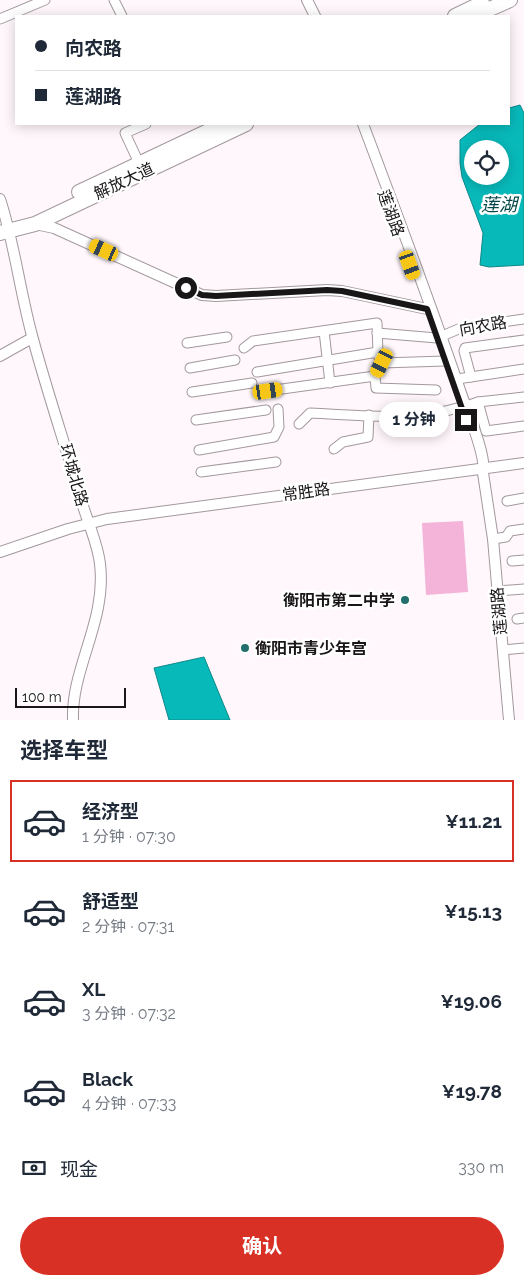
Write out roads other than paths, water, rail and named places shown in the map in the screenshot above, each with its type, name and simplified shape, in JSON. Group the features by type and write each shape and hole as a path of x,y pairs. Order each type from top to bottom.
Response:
{"highway":[{"path":"457,15 490,0"},
{"path":"476,15 510,0"},
{"name":"解放大道","path":"4,228 221,125"},
{"name":"解放大道","path":"4,228 35,224 244,125"}],"street":[{"path":"0,19 45,0"},
{"path":"114,0 122,15"},
{"path":"307,0 314,15"},
{"path":"139,163 125,133 144,125"},
{"name":"莲湖路","path":"357,125 427,309 457,379 464,407"},
{"name":"莲湖路","path":"363,125 439,337 445,362 479,445 493,539 509,720"},
{"name":"环城北路","path":"0,199 4,228 32,338 100,564 101,586 95,626 80,672 72,706 73,720"},
{"path":"35,224 54,228 202,295 216,296 327,290 342,291 427,309"},
{"name":"向农路","path":"439,337 461,328 524,320"},
{"path":"244,348 253,341 377,323 378,352 382,363 375,376 376,388 436,390"},
{"path":"324,331 330,383"},
{"path":"377,333 439,337"},
{"path":"187,343 227,337"},
{"path":"0,356 32,338"},
{"path":"472,377 464,351 465,348 524,340"},
{"path":"257,372 378,352"},
{"path":"190,368 236,360"},
{"path":"382,363 445,362"},
{"path":"457,379 524,369"},
{"path":"268,391 375,376"},
{"path":"192,392 252,383"},
{"path":"299,424 310,413 411,416 445,412 478,402 524,397"},
{"path":"478,402 486,431 524,426"},
{"path":"199,450 274,437 279,427 278,409"},
{"path":"196,420 266,410"},
{"path":"334,449 343,442 368,437 369,415"},
{"path":"201,472 276,462"},
{"name":"常胜路","path":"0,552 68,529 89,524 524,464"},
{"name":"常胜路","path":"482,470 524,468"},
{"path":"507,501 524,498"},
{"path":"493,539 506,536 510,531 524,529"},
{"path":"512,561 524,560"},
{"path":"498,591 524,589"},
{"path":"503,650 524,648"}],"water":[{"name":"莲湖","path":"520,105 524,113 524,265 489,267 480,265 483,233 465,185 509,185 509,140 464,140 464,182 460,163 460,140 479,125 510,125 510,108"},
{"path":"204,657 230,720 169,720 154,668"}],"place":[{"name":"衡阳市第二中学","path":"405,600"},
{"name":"衡阳市青少年宫","path":"245,648"}]}
